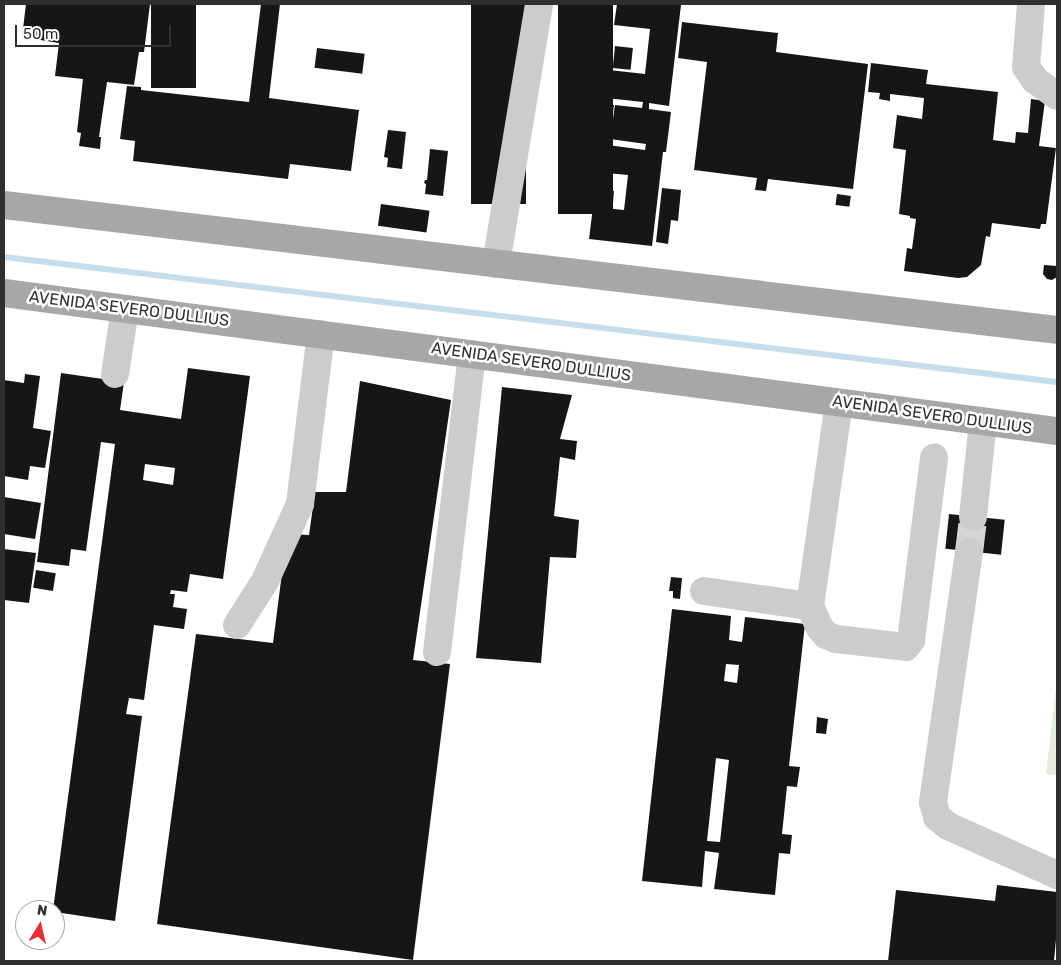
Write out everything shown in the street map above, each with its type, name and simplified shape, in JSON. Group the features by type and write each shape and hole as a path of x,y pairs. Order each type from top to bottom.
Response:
{"main road":[{"path":"4,205 1057,330"},
{"name":"AVENIDA SEVERO DULLIUS","path":"4,293 1057,432"}],"lane":[{"path":"496,264 539,4"},
{"path":"1031,4 1026,67 1035,80 1057,96"},
{"path":"115,374 125,308"},
{"path":"237,625 265,581 300,504 321,334"},
{"path":"437,652 472,354"},
{"path":"840,403 810,606 820,628 826,635 836,639 906,647 911,640 934,457"},
{"path":"974,517 983,422"},
{"path":"969,552 933,802 935,810 938,817 948,826 1057,875"},
{"path":"704,591 810,606"}],"green space":[{"path":"1057,679 1057,775 1046,774"}],"building":[{"path":"26,4 150,4 144,52 139,52 134,85 107,82 99,137 101,137 100,149 79,146 81,133 77,132 83,79 55,76 59,43 22,37"},
{"path":"151,4 196,4 196,88 151,88"},
{"path":"261,4 280,4 269,98 359,110 351,171 290,164 288,179 133,161 135,141 120,139 127,86 141,87 141,90 249,102"},
{"path":"471,4 526,4 526,204 471,204"},
{"path":"558,4 613,4 613,214 558,214"},
{"path":"617,4 681,5 669,106 649,103 649,109 671,112 666,152 663,152 652,246 589,239 593,207 624,210 628,175 597,172 600,144 645,150 646,144 610,139 615,105 642,108 643,102 606,98 609,70 645,74 650,29 614,25"},
{"path":"682,22 778,33 776,52 868,64 853,189 768,179 766,191 755,190 757,178 694,170 707,62 678,58"},
{"path":"615,46 633,48 631,70 613,68"},
{"path":"317,48 365,54 362,74 315,68"},
{"path":"871,63 928,70 926,84 998,92 993,140 1015,143 1016,132 1028,133 1031,99 1045,101 1039,146 1056,148 1046,224 1041,224 1040,229 992,223 990,237 986,236 981,265 967,277 958,278 904,271 907,248 912,249 916,219 899,214 906,150 893,148 897,115 922,119 924,98 890,94 890,101 879,99 880,93 868,92"},
{"path":"605,104 614,105 613,117 604,116"},
{"path":"388,130 406,132 402,169 387,167 388,158 384,157"},
{"path":"430,149 448,151 443,196 425,194 426,184 424,183 427,180"},
{"path":"662,188 681,190 678,221 671,220 668,244 656,242"},
{"path":"601,190 614,191 613,203 608,206 603,205 600,201"},
{"path":"837,194 851,196 849,207 835,205"},
{"path":"381,204 430,211 426,233 378,226"},
{"path":"1044,265 1057,266 1057,277 1052,280 1047,279 1043,274"},
{"path":"188,368 250,376 223,579 190,574 187,592 171,590 170,594 175,594 173,607 187,609 184,629 154,625 144,700 129,698 126,714 142,716 115,921 65,914 65,900 54,900 115,444 101,442 86,551 71,549 69,566 37,562 61,373 124,382 120,410 181,419","holes":["145,464 175,468 173,485 143,480"]},
{"path":"25,374 40,376 33,428 51,431 45,468 30,466 28,480 4,476 4,380 24,383"},
{"path":"360,381 451,400 413,660 450,664 413,960 157,924 196,634 273,643 287,534 309,535 315,492 346,492"},
{"path":"502,387 572,395 560,439 577,441 575,460 560,457 554,516 579,520 576,558 550,557 541,663 476,658"},
{"path":"4,497 41,503 35,539 4,534"},
{"path":"949,514 1005,520 1001,555 945,549"},
{"path":"4,549 36,553 29,603 4,600"},
{"path":"36,570 56,573 53,591 33,588"},
{"path":"671,577 682,578 680,599 673,598 673,591 669,591"},
{"path":"672,609 731,616 729,640 742,642 745,617 805,624 789,766 800,767 797,787 787,786 782,834 792,835 790,854 779,853 775,895 714,889 719,853 705,851 702,887 642,881","holes":["726,664 739,665 737,683 724,681","716,758 729,760 720,842 707,841"]},
{"path":"817,717 828,719 826,734 816,733"},
{"path":"997,885 1057,892 1057,929 1054,961 888,961 896,890 995,901"}],"waterway":[{"path":"4,257 1057,382"}],"tunnel":[{"path":"969,552 973,517"}]}
